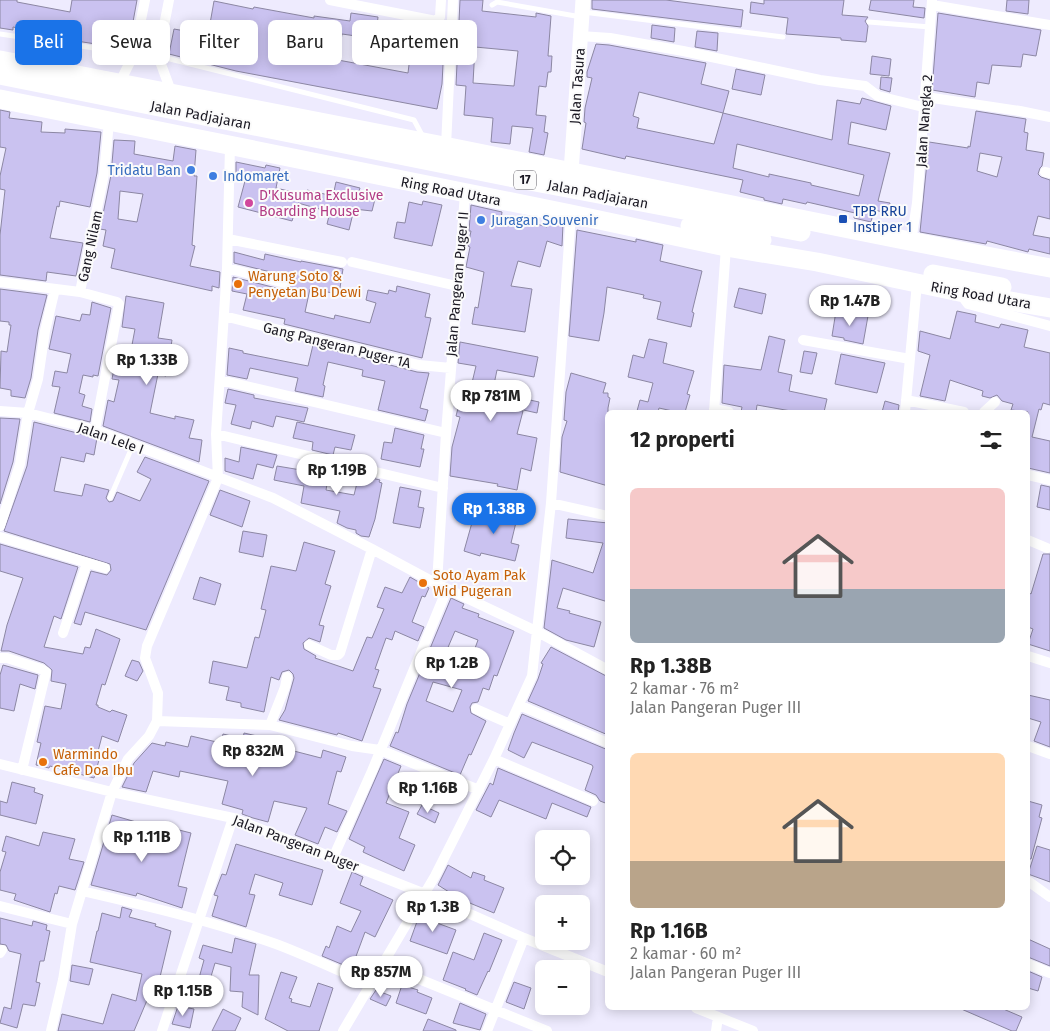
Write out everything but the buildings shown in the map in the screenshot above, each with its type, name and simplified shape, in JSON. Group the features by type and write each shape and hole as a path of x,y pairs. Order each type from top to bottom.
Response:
{"highway":[{"path":"0,60 62,80 119,84 425,142 446,146 510,168 571,172 911,242 1050,268"},
{"name":"Jalan Padjajaran","path":"0,75 62,80 510,168 1050,280"},
{"name":"Jalan Padjajaran","path":"0,92 22,100 818,257 1050,296"},
{"name":"Ring Road Utara","path":"0,99 22,100 109,122 571,214 726,247 818,257 917,283 1050,308"}],"street":[{"path":"141,20 145,0"},
{"path":"165,20 169,0"},
{"path":"330,0 436,21 440,17 442,0"},
{"path":"446,146 453,0"},
{"path":"932,2 1050,25"},
{"name":"Jalan Nangka 2","path":"911,242 917,203 932,2"},
{"name":"Jalan Tasura","path":"571,172 582,9"},
{"path":"580,36 610,38 674,49 820,80 865,86 878,96 1020,111 1050,117"},
{"path":"119,84 128,65"},
{"path":"161,65 172,94"},
{"name":"Gang Nilam","path":"95,430 120,304 80,292 104,174 109,122"},
{"path":"51,1031 63,980 72,924 112,792 128,759 148,736 158,720 158,693 145,658 147,646 218,478 216,434 227,268 230,146"},
{"name":"Jalan Pangeran Puger II","path":"437,584 446,433 465,194"},
{"path":"343,1031 425,894 479,790 532,676 551,503 571,214"},
{"path":"228,239 457,286"},
{"path":"714,410 726,247"},
{"path":"227,268 285,283"},
{"path":"0,282 80,292"},
{"path":"904,410 917,283"},
{"path":"0,526 20,464 28,413 38,379 45,331 55,289"},
{"path":"964,293 968,304 1050,326"},
{"name":"Gang Pangeran Puger 1A","path":"224,316 419,365 451,368"},
{"path":"803,340 910,359"},
{"path":"220,380 446,433"},
{"path":"906,400 954,410"},
{"path":"986,410 995,402"},
{"name":"Jalan Lele I","path":"0,411 28,413 95,430 273,498 437,584 536,631 605,668"},
{"path":"216,434 443,488"},
{"path":"1030,475 1050,480"},
{"path":"551,503 605,515"},
{"path":"0,537 106,568"},
{"path":"1030,541 1047,548"},
{"path":"309,645 331,655 338,655 340,652 372,549"},
{"path":"63,633 87,563"},
{"path":"333,858 448,589"},
{"path":"1030,657 1050,663"},
{"path":"0,658 8,658 46,672 22,770"},
{"path":"270,725 287,677"},
{"path":"519,705 605,742"},
{"path":"476,709 510,724"},
{"path":"158,720 270,725 352,746 380,750 479,790"},
{"path":"1030,747 1050,754"},
{"path":"494,759 593,801"},
{"name":"Jalan Pangeran Puger","path":"1,767 22,770 232,818 425,894 524,938 605,971"},
{"path":"162,1031 232,818"},
{"path":"1030,882 1050,897"},
{"path":"82,891 199,920 276,944 370,984"},
{"path":"0,906 72,924"},
{"path":"487,1031 524,938"},
{"path":"382,964 547,1031"},
{"path":"1030,965 1050,973"},
{"path":"701,1010 753,1031"},
{"path":"716,1031 718,1017"}],"lane":[{"path":"492,5 497,2 582,9 783,37"},
{"path":"870,22 930,27"},
{"path":"0,34 92,48"},
{"path":"170,59 414,120 425,142"},
{"path":"110,498 133,446"}],"place":[{"name":"Tridatu Ban","path":"191,170"},
{"name":"Indomaret","path":"213,176"},
{"name":"D'Kusuma Exclusive Boarding House","path":"249,203"},
{"name":"TPB RRU Instiper 1","path":"843,219"},
{"name":"Juragan Souvenir","path":"481,220"},
{"name":"Warung Soto & Penyetan Bu Dewi","path":"238,284"},
{"name":"Soto Ayam Pak Wid Pugeran","path":"423,583"},
{"name":"Warmindo Cafe Doa Ibu","path":"43,762"}]}
